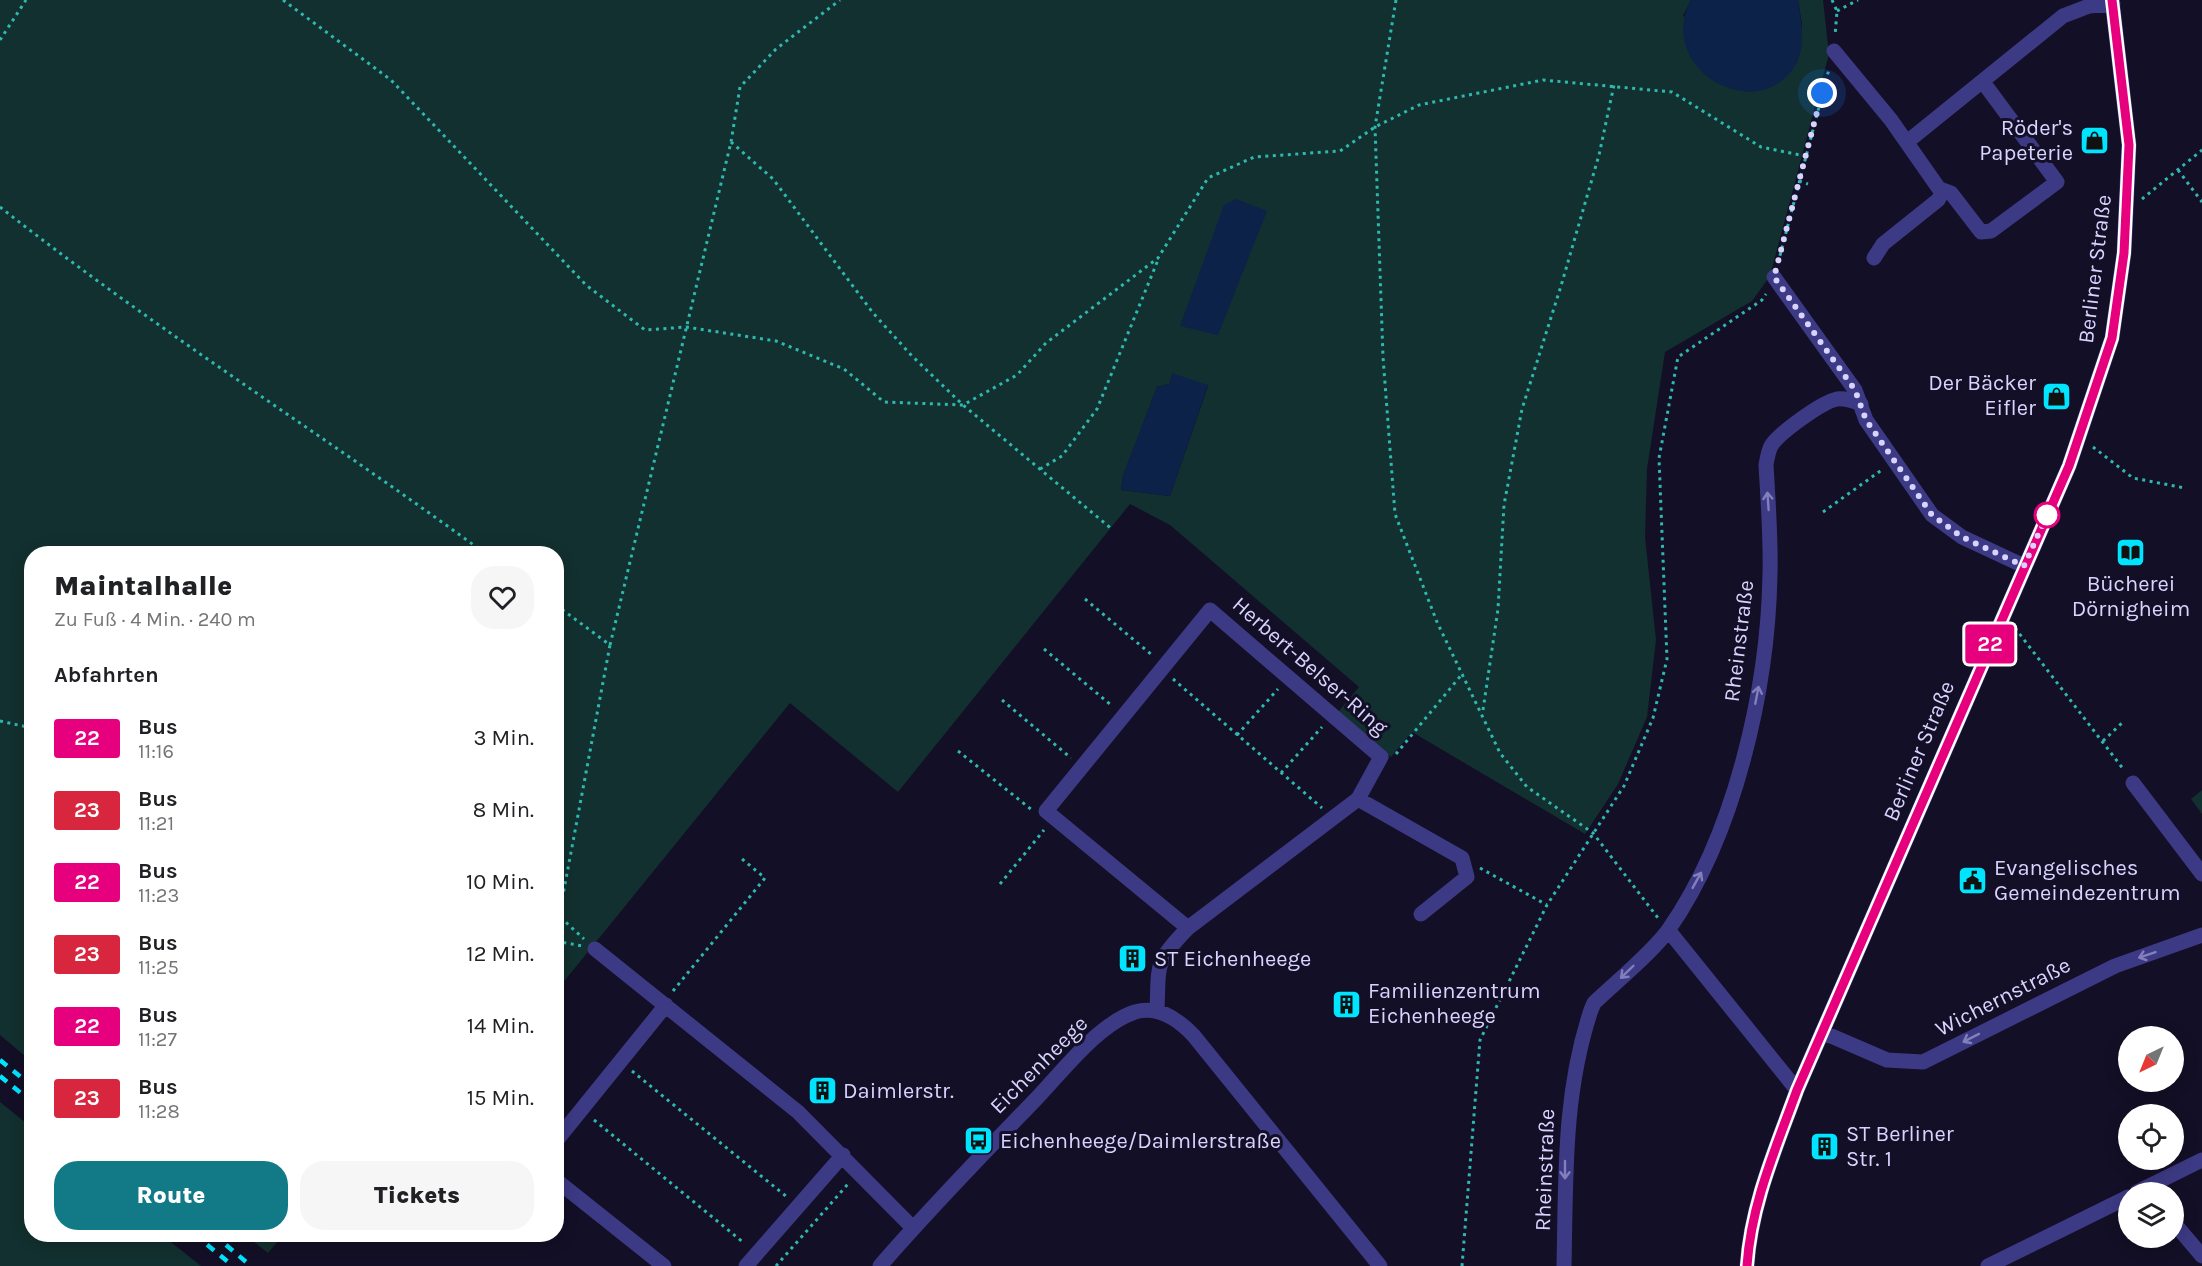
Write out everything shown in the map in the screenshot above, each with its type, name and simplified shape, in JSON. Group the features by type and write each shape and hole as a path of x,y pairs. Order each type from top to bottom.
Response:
{"street":[{"path":"1907,142 2063,16 2089,6 2112,2"},
{"name":"Berliner Straße","path":"1747,1266 1756,1207 1770,1159 1797,1090 2080,436 2112,338 2121,283 2127,211 2129,145 2112,2"},
{"path":"1834,51 1907,142 1942,193 1938,201 1883,244 1874,258"},
{"path":"1940,189 1951,193 1980,232 1991,231 2057,182 1983,82"},
{"path":"1774,277 1855,390 1866,420 1927,508 1946,527 2024,566"},
{"name":"Rheinstraße","path":"1564,1266 1565,1144 1571,1096 1588,1018 1594,1003 1669,931 1704,867 1722,823 1736,779 1757,693 1769,596 1770,526 1766,465 1770,447 1783,433 1835,399 1846,399 1861,404"},
{"name":"Herbert-Belser-Ring","path":"1050,814 1082,767 1210,610 1381,757 1358,799 1188,928 1164,952 1160,961 1157,1011"},
{"path":"2133,783 2202,874"},
{"path":"1358,799 1462,858 1467,877 1421,914"},
{"path":"1050,814 1188,928"},
{"path":"1669,931 1797,1090"},
{"name":"Wichernstraße","path":"1822,1032 1887,1060 1923,1062 2115,966 2202,935"},
{"path":"595,949 798,1112 913,1228"},
{"path":"564,1131 666,1005"},
{"path":"1157,1011 1177,1019 1194,1036 1380,1266"},
{"name":"Eichenheege","path":"880,1266 913,1228 1078,1054 1106,1029 1135,1012 1157,1011"},
{"path":"746,1266 843,1155"},
{"path":"2160,1182 2202,1160"},
{"path":"564,1186 664,1266"},
{"path":"1988,1266 2118,1202"},
{"path":"2184,1235 2202,1256"}],"path":[{"path":"0,40 26,0"},
{"path":"283,0 391,80 586,285 645,330 686,327 776,341 844,369 884,402 963,405 1017,375 1046,343 1158,258"},
{"path":"564,894 610,645 731,142 740,87 776,49 840,0"},
{"path":"1396,0 1375,128 1383,357 1395,514 1437,622 1483,712 1500,753 1527,787 1593,833 1669,931"},
{"path":"1462,1266 1480,1040 1547,905 1624,786 1653,718 1666,659 1659,458 1678,357 1762,300 1774,277 1834,51 1837,11 1832,0"},
{"path":"1837,11 1858,0"},
{"path":"1040,469 1062,456 1097,408 1158,258 1208,178 1254,157 1340,151 1375,128 1419,105 1544,80 1672,92 1761,147 1805,156"},
{"path":"1483,712 1498,609 1504,504 1522,409 1596,166 1614,85"},
{"path":"731,142 773,179 873,313 912,356 963,405 1113,530"},
{"path":"2127,211 2202,150"},
{"path":"2178,170 2202,202"},
{"path":"1799,181 1808,184"},
{"path":"0,207 76,267 402,492 475,546"},
{"path":"2080,436 2133,478 2185,488"},
{"path":"1823,512 1894,461"},
{"path":"1085,599 1333,818"},
{"path":"564,611 610,645"},
{"path":"2004,611 2133,783"},
{"path":"1044,649 1124,716"},
{"path":"1381,757 1392,758 1463,673"},
{"path":"1237,735 1289,678"},
{"path":"1002,700 1082,767"},
{"path":"1281,773 1333,715"},
{"path":"2103,741 2124,721"},
{"path":"0,722 24,726"},
{"path":"958,751 1030,810 1050,814 1000,885"},
{"path":"666,1005 669,996 765,878 742,858"},
{"path":"1462,858 1547,905"},
{"path":"564,920 595,949"},
{"path":"564,942 595,949"},
{"path":"621,1062 797,1206"},
{"path":"582,1110 757,1254"},
{"path":"776,1266 859,1172"}],"green space":[{"path":"0,0 1691,0 1683,16 1797,63 1802,24 1798,0 1823,0 1829,54 1770,276 1752,301 1665,352 1647,469 1645,537 1656,640 1647,717 1618,784 1585,834 1412,732 1391,757 1338,712 1359,687 1170,525 1130,504 898,792 790,703 564,981 564,546 24,546 24,1055 0,1035","holes":["1169,384 1208,386 1170,496 1121,490 1123,476 1157,387"]},
{"path":"2202,790 2202,814 2191,799"},
{"path":"0,1102 24,1121 24,1242 171,1242 201,1266 0,1266"},
{"path":"254,1242 277,1242 268,1253"}],"water":[{"path":"1691,0 1798,0 1802,41 1796,64 1779,82 1759,91 1737,90 1716,82 1698,68 1687,49 1683,25"},
{"path":"1236,199 1267,211 1218,335 1180,326 1224,205"},
{"path":"1172,373 1208,385 1170,496 1121,490 1123,475 1157,387 1169,384"}],"railway":[{"path":"0,1060 24,1080"},
{"path":"0,1076 24,1096"},
{"path":"204,1242 233,1266"},
{"path":"222,1242 251,1266"}],"bus line":[{"name":"22","path":"1747,1266 1756,1207 1770,1159 1797,1090 2069,466 2112,338 2124,253 2129,186 2129,145 2112,0"}],"place":[{"name":"Röder's Papeterie","path":"2094,141"},
{"name":"Der Bäcker Eifler","path":"2057,396"},
{"name":"Bücherei Dörnigheim","path":"2131,552"},
{"name":"Evangelisches Gemeindezentrum","path":"1973,881"},
{"name":"ST Eichenheege","path":"1133,959"},
{"name":"Familienzentrum Eichenheege","path":"1347,1004"},
{"name":"Daimlerstr.","path":"822,1091"},
{"name":"Eichenheege/Daimlerstraße","path":"979,1141"},
{"name":"ST Berliner Str. 1","path":"1825,1147"}],"route":[{"path":"1822,93 1774,277 1855,390 1866,420 1932,515 1962,537 2024,566 2047,515"}]}
